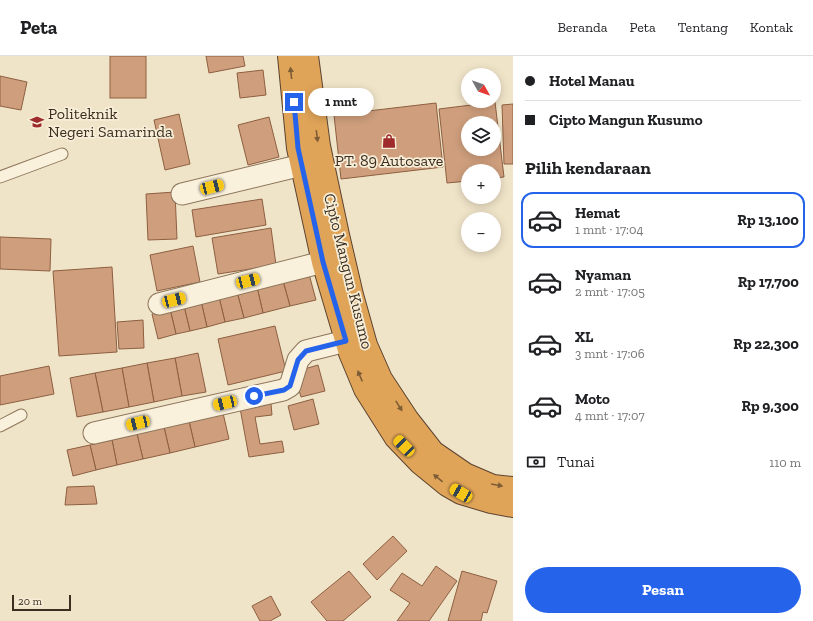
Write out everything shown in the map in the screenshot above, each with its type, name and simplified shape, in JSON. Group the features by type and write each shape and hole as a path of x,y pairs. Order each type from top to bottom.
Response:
{"highway":[{"name":"Cipto Mangun Kusumo","path":"289,56 298,148 323,262 346,341 365,389 396,438 420,462 447,485 461,493 491,502 513,506"},
{"name":"Cipto Mangun Kusumo","path":"307,56 318,146 338,235 352,295 366,345 381,379 408,420 433,452 465,474 493,486 513,488"}],"street":[{"path":"182,194 302,165"},
{"path":"159,304 323,262"},
{"path":"94,432 284,390 290,386 298,360 306,351 346,341"}],"lane":[{"path":"0,177 62,154"},
{"path":"0,426 21,415"}],"building":[{"path":"110,56 146,56 146,98 110,98"},
{"path":"206,56 243,56 245,66 209,73"},
{"path":"263,70 266,95 240,98 237,73"},
{"path":"0,76 27,82 21,110 0,106"},
{"name":"PT. 89 Autosave","path":"436,103 443,167 341,179 334,115"},
{"path":"513,104 513,164 504,164 502,105"},
{"path":"461,106 461,108 496,108 497,116 461,116 461,156 501,156 501,152 504,177 501,177 501,164 461,164 461,182 447,183 439,109"},
{"path":"179,114 190,164 165,170 154,120"},
{"path":"269,117 279,157 248,165 238,125"},
{"path":"175,192 177,239 148,240 146,194"},
{"path":"262,199 266,225 196,237 192,210"},
{"path":"271,228 276,265 218,274 212,238"},
{"path":"0,237 51,239 50,271 0,269"},
{"path":"193,246 200,282 157,291 150,255"},
{"path":"112,267 117,352 59,356 53,271"},
{"path":"309,274 316,300 290,306 283,281"},
{"path":"283,281 290,306 263,313 257,287"},
{"path":"257,287 263,313 244,318 237,292"},
{"path":"237,292 244,318 225,322 219,297"},
{"path":"219,297 225,322 207,327 201,301"},
{"path":"201,301 207,327 190,331 184,306"},
{"path":"184,306 190,331 176,334 170,309"},
{"path":"170,309 176,334 158,339 152,314"},
{"path":"143,320 144,348 119,349 117,322"},
{"path":"275,326 286,371 228,385 218,339"},
{"path":"198,353 206,392 182,396 175,358"},
{"path":"175,358 182,396 154,402 147,363"},
{"path":"147,363 154,402 129,407 122,368"},
{"path":"318,365 325,391 301,397 294,372"},
{"path":"49,366 54,394 0,405 0,376"},
{"path":"122,368 129,407 103,412 95,373"},
{"path":"95,373 103,412 77,417 70,378"},
{"path":"313,399 319,424 294,430 288,406"},
{"path":"271,404 272,415 255,417 260,444 282,441 284,452 249,457 240,408"},
{"path":"223,413 229,439 195,447 189,421"},
{"path":"189,421 195,447 170,453 164,427"},
{"path":"164,427 170,453 143,459 137,434"},
{"path":"137,434 143,459 117,465 112,440"},
{"path":"112,440 117,465 96,470 90,445"},
{"path":"90,445 96,470 73,476 67,450"},
{"path":"94,486 97,504 65,505 67,487"},
{"path":"393,536 407,551 377,580 363,564"},
{"path":"436,566 457,581 429,621 397,621 410,603 390,590 402,573 422,586"},
{"path":"349,571 371,597 343,621 327,621 311,602"},
{"path":"462,571 497,581 487,613 483,612 481,621 448,621"},
{"path":"271,596 281,615 270,621 260,621 252,606"}],"place":[{"name":"Politeknik Negeri Samarinda","path":"37,122"},
{"name":"PT. 89 Autosave","path":"389,141"}],"route":[{"path":"254,396 284,390 290,386 298,360 306,351 346,341 323,262 298,148 294,102"}]}
